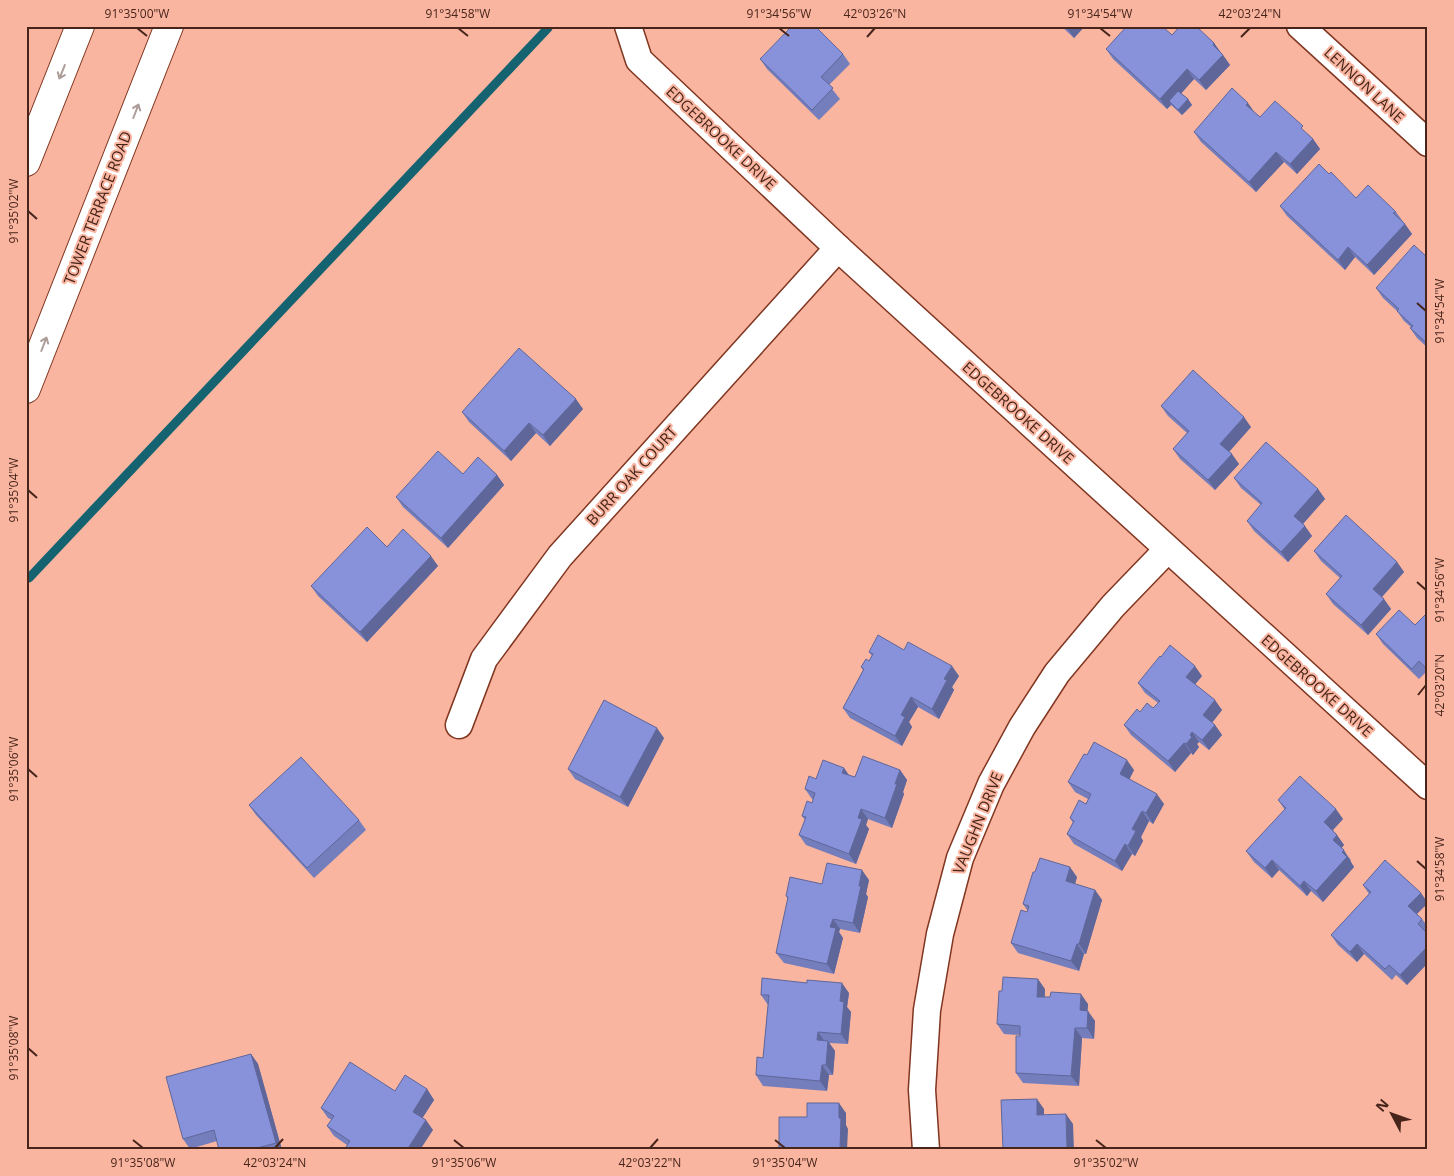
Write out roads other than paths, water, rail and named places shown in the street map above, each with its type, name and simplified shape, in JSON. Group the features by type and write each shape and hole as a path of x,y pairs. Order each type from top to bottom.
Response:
{"street":[{"path":"26,162 80,26"},
{"name":"TOWER TERRACE ROAD","path":"26,389 169,26"},
{"name":"EDGEBROOKE DRIVE","path":"628,26 639,60 838,248 1428,786"},
{"name":"LENNON LANE","path":"1300,26 1428,143"},
{"name":"BURR OAK COURT","path":"459,725 484,659 560,556 838,248"},
{"name":"VAUGHN DRIVE","path":"926,1150 922,1090 927,1010 940,934 960,858 991,784 1022,727 1057,673 1113,606 1167,550"}],"waterway":[{"path":"29,578 548,28"}]}
